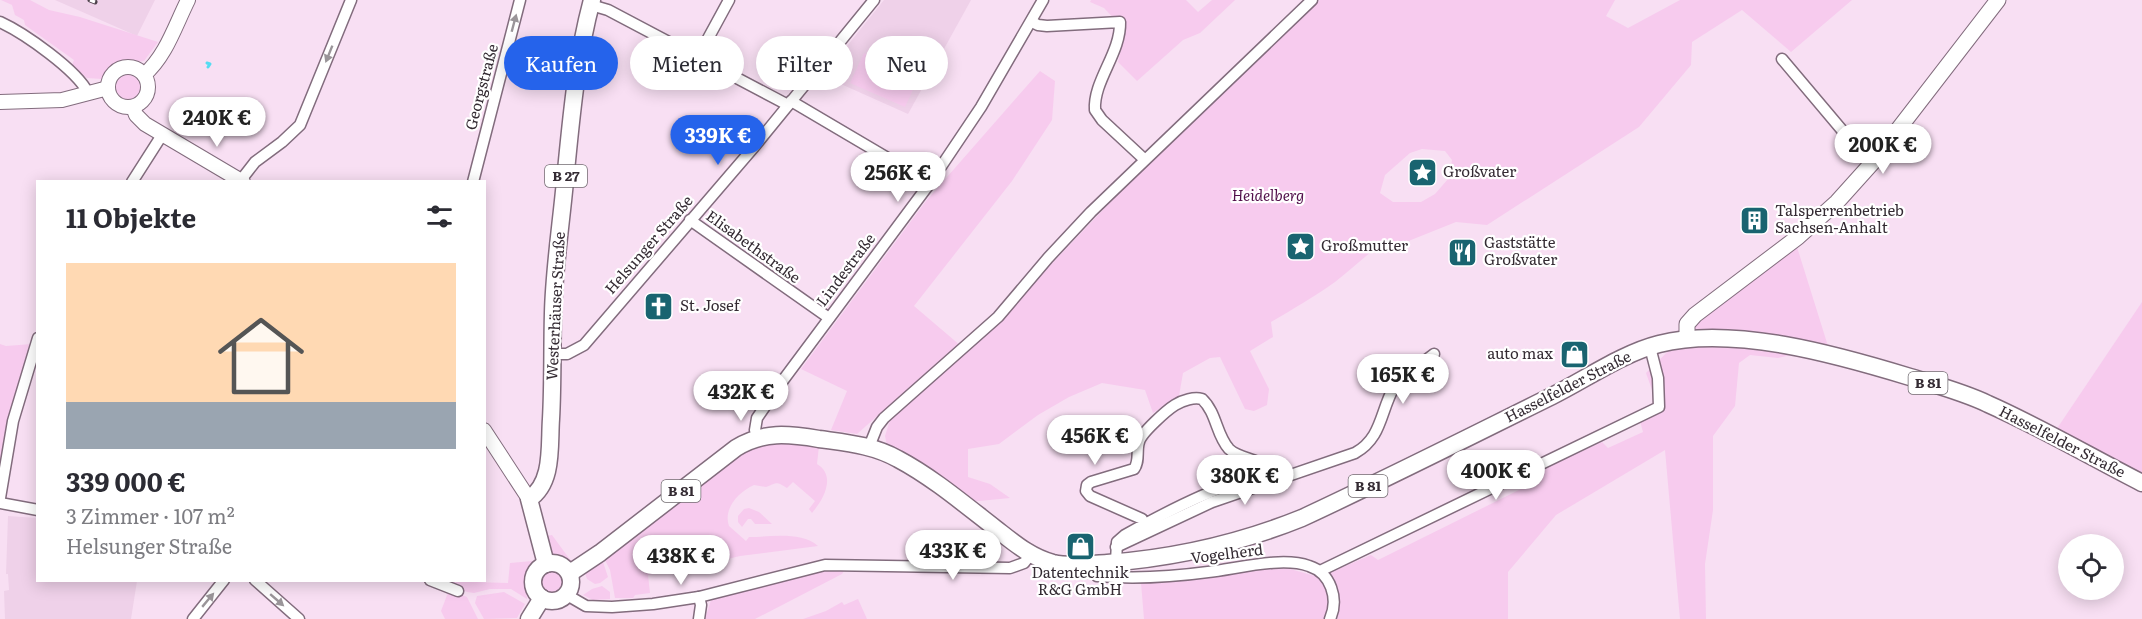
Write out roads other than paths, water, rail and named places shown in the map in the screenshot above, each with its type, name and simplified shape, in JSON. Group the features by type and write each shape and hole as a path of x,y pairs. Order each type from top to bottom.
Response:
{"main road":[{"path":"1687,339 1688,324 1695,315 1816,222 1850,189 1998,0"},
{"name":"Westerhäuser Straße","path":"529,499 541,489 547,474 554,285 580,53 591,2"},
{"name":"Hasselfelder Straße","path":"570,573 605,549 722,458 741,445 758,437 769,435 793,435 868,447 891,455 910,466 1031,554 1057,564 1091,564 1116,555 1208,548 1255,535 1302,518 1650,347 1687,339 1732,340 1783,346 1863,363 1944,388 2001,410 2142,483"},
{"path":"529,499 546,564"},
{"path":"546,564 561,565 570,573 571,584 567,595 554,601 542,598 536,592 533,580 538,569 546,564"},
{"path":"529,619 542,598"}],"street":[{"path":"144,75 163,53 188,0"},
{"path":"243,180 255,162 300,125 351,0"},
{"name":"Georgstraße","path":"474,180 520,0"},
{"path":"709,36 729,0"},
{"name":"Helsunger Straße","path":"553,354 567,354 584,345 790,103 874,0"},
{"name":"Lindestraße","path":"758,437 755,429 757,418 930,183 981,106 1043,0"},
{"path":"868,447 884,418 998,317 1055,250 1144,159 1312,0"},
{"path":"591,2 658,36"},
{"path":"1032,21 1038,25 1047,26 1120,22 1119,36 1096,96 1095,110 1102,120 1144,159"},
{"path":"0,22 15,29 77,76 88,93"},
{"path":"1782,59 1852,142 1873,162"},
{"path":"123,68 136,69 144,75 148,84 147,93 142,102 124,107 116,104 108,88 112,75 123,68"},
{"path":"744,80 790,103 930,183"},
{"path":"0,102 62,100 108,88"},
{"path":"133,106 141,120 162,135 240,180"},
{"path":"133,180 162,135"},
{"name":"Elisabethstraße","path":"690,220 829,318"},
{"path":"0,498 14,421 36,343"},
{"path":"1330,619 1334,602 1330,582 1320,571 1659,407 1658,378 1650,347"},
{"path":"1116,555 1212,502 1355,453 1366,447 1373,438 1397,383 1434,354"},
{"path":"1116,555 1119,539 1144,525 1232,484 1256,478 1265,472 1267,468 1263,464 1249,460 1227,447 1211,407 1202,399 1191,398 1176,404 1143,434 1138,444 1137,466 1134,470 1087,485 1086,492 1090,495 1142,519 1144,525"},
{"path":"486,433 529,499"},
{"path":"0,503 36,510"},
{"path":"567,595 581,604 602,607 653,604 699,597 825,565 1010,568 1024,563 1031,554"},
{"name":"Vogelherd","path":"1091,564 1097,576 1117,578 1205,573 1292,563 1308,565 1320,571"},
{"path":"193,619 222,582"},
{"path":"257,582 299,619"},
{"path":"435,582 458,591"},
{"path":"699,597 701,605 699,619"}],"waterway":[{"path":"207,63 210,64 208,67"}],"railway":[{"path":"90,0 95,2"}],"place":[{"name":"Großvater","path":"1422,172"},
{"name":"Talsperrenbetrieb Sachsen-Anhalt","path":"1754,220"},
{"name":"Großmutter","path":"1300,246"},
{"name":"Gaststätte Großvater","path":"1463,252"},
{"name":"St. Josef","path":"659,306"},
{"name":"auto max","path":"1574,354"},
{"name":"Datentechnik R&G GmbH","path":"1080,546"}],"park label":[{"name":"Heidelberg","path":"1268,196"}]}
